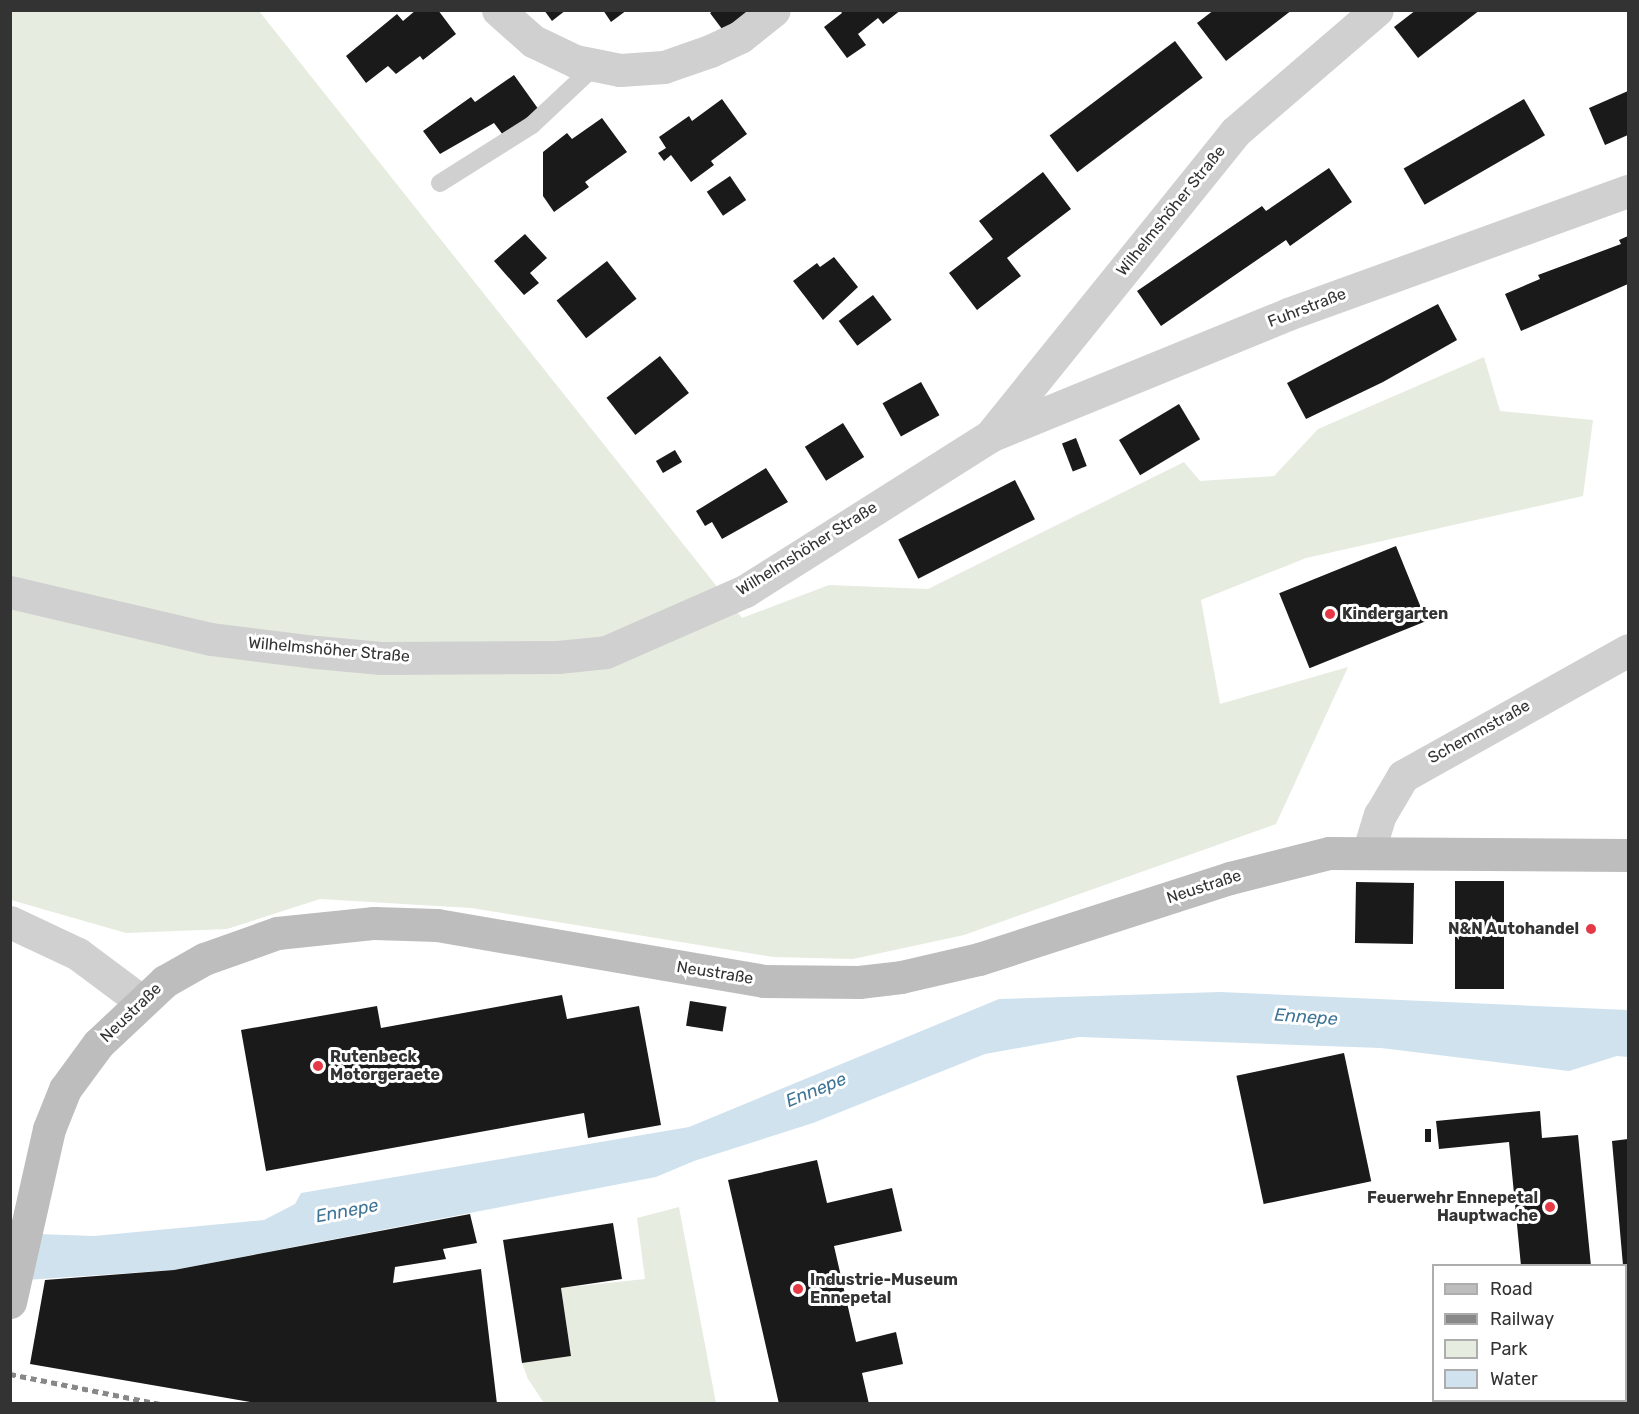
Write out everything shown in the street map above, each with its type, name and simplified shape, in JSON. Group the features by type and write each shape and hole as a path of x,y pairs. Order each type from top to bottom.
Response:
{"main road":[{"name":"Neustraße","path":"12,1294 49,1129 65,1089 99,1044 141,1000 204,959 277,933 374,923 437,925 764,981 816,984 902,977 979,959 1286,863 1329,853 1368,850 1629,855"}],"street":[{"path":"498,10 533,41 575,61 620,70 664,67 740,37 774,10"},
{"name":"Wilhelmshöher Straße","path":"10,592 211,639 316,652 381,658 558,657 606,652 745,591 990,436 1235,132 1377,10"},
{"name":"Fuhrstraße","path":"990,436 1288,314 1629,191"},
{"name":"Schemmstraße","path":"1368,850 1380,814 1403,776 1629,650"},
{"path":"10,922 78,954 141,1000"}],"lane":[{"path":"440,183 532,125 596,65"}],"green space":[{"path":"10,11 259,11 742,618 829,585 928,589 1184,462 1200,481 1274,476 1318,429 1484,357 1500,411 1593,420 1583,496 1306,558 1201,600 1220,704 1348,667 1276,824 964,935 853,959 773,957 471,908 320,899 227,929 126,933 11,900"},
{"path":"679,1207 716,1403 544,1403 528,1379 522,1363 571,1356 561,1288 645,1279 637,1218"}],"water":[{"name":"Ennepe","path":"1220,992 1628,1010 1628,1057 1617,1056 1569,1071 1381,1048 1079,1037 985,1054 813,1123 694,1161 656,1177 174,1270 11,1281 10,1233 94,1236 264,1220 295,1204 301,1193 689,1127 999,999"}],"building":[{"path":"416,10 438,10 456,34 423,60 420,56 396,74 388,66 366,83 346,56 397,14 403,21"},
{"path":"544,10 566,10 552,21"},
{"path":"603,10 627,10 611,22"},
{"path":"714,10 745,10 749,15 725,33 710,13"},
{"path":"840,10 901,10 883,24 878,18 858,34 866,45 847,58 824,27 842,13"},
{"path":"1214,10 1292,10 1226,61 1197,23"},
{"path":"1416,10 1480,10 1418,58 1394,27"},
{"path":"1175,41 1203,78 1077,172 1050,135"},
{"path":"514,75 539,110 503,135 494,123 440,154 423,131 471,97 475,102"},
{"path":"1628,91 1628,135 1605,145 1589,108"},
{"path":"722,99 747,134 711,161 714,165 691,182 671,155 664,161 658,153 666,148 659,137 689,116 692,121"},
{"path":"1524,99 1545,135 1425,205 1404,168"},
{"path":"602,118 627,152 585,182 589,187 554,212 543,196 543,152 567,133 572,139"},
{"path":"1329,168 1352,202 1290,246 1286,240 1161,326 1137,291 1262,206 1266,211"},
{"path":"1043,172 1071,209 1007,258 1021,276 977,310 949,273 993,239 979,221"},
{"path":"730,176 746,200 723,216 707,192"},
{"path":"525,234 547,258 530,273 539,283 524,295 494,261"},
{"path":"1628,236 1628,284 1521,331 1505,294 1540,279 1538,275 1621,244 1619,240"},
{"path":"834,257 858,287 823,320 793,281 817,263 820,267"},
{"path":"607,261 637,299 586,338 557,300"},
{"path":"873,295 892,320 857,346 839,321"},
{"path":"1438,304 1457,340 1383,382 1306,419 1287,383"},
{"path":"660,356 689,393 635,435 606,398"},
{"path":"921,382 939,415 901,437 883,403"},
{"path":"1179,404 1200,439 1140,475 1119,440"},
{"path":"843,423 864,457 826,481 805,447"},
{"path":"1076,438 1087,466 1073,471 1062,443"},
{"path":"675,450 682,462 663,473 656,461"},
{"path":"766,468 788,502 722,539 712,522 705,526 696,511"},
{"path":"1015,480 1035,519 918,579 898,539"},
{"name":"Kindergarten","path":"1396,546 1426,621 1310,668 1279,593"},
{"path":"1455,881 1504,881 1504,989 1455,989"},
{"path":"1356,882 1414,883 1413,944 1355,943"},
{"path":"562,995 567,1019 639,1006 661,1125 588,1138 584,1113 266,1171 241,1030 377,1006 381,1028"},
{"path":"690,1001 727,1007 723,1031 686,1026"},
{"path":"1344,1053 1371,1181 1264,1204 1236,1076"},
{"name":"Feuerwehr Ennepetal Hauptwache","path":"1540,1111 1542,1138 1578,1135 1591,1264 1521,1264 1509,1142 1439,1149 1436,1121"},
{"path":"1425,1129 1431,1129 1431,1142 1425,1142"},
{"path":"1628,1139 1628,1299 1627,1264 1623,1264 1612,1141"},
{"name":"Industrie-Museum Ennepetal","path":"817,1160 827,1203 892,1188 902,1231 834,1246 856,1342 896,1332 903,1364 862,1373 869,1404 779,1404 728,1180"},
{"path":"470,1214 477,1243 443,1249 446,1259 395,1267 393,1283 481,1269 497,1404 262,1404 30,1364 45,1280 174,1270"},
{"path":"613,1223 622,1279 561,1288 571,1356 522,1363 503,1240"},
{"path":"1482,1402 1570,1402 1482,1404"},
{"path":"1575,1402 1603,1402 1603,1404 1575,1404"}],"railway":[{"path":"10,1374 160,1404"}],"place":[{"name":"Kindergarten","path":"1330,614"},
{"name":"N&N Autohandel","path":"1591,929"},
{"name":"Rutenbeck Motorgeraete","path":"318,1066"},
{"name":"Feuerwehr Ennepetal Hauptwache","path":"1550,1207"},
{"name":"Industrie-Museum Ennepetal","path":"798,1289"}]}
